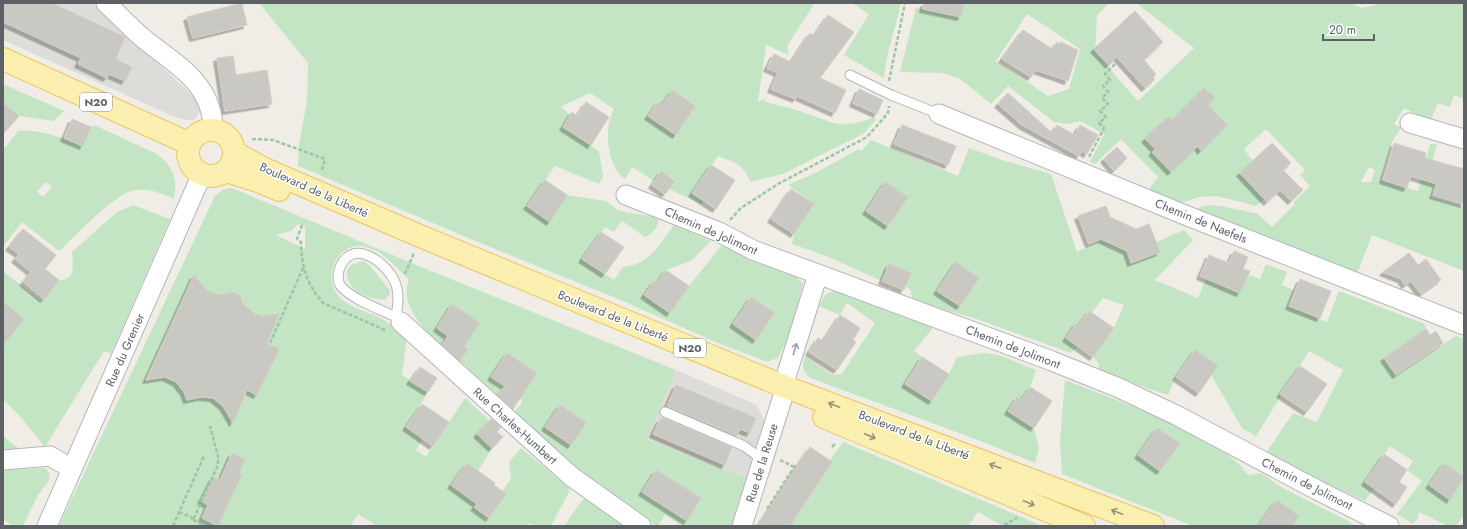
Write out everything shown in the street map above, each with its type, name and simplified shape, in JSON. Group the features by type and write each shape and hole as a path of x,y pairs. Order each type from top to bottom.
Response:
{"main road":[{"name":"N20","path":"3,60 190,144"},
{"path":"202,174 191,164 189,158 190,144 199,133 213,130 219,131 229,138 235,154"},
{"name":"N20","path":"202,174 214,176 235,154"},
{"name":"Boulevard de la Liberté","path":"235,154 258,181 417,248 782,393 1153,526"},
{"name":"Boulevard de la Liberté","path":"235,154 267,170 782,393 1084,526"}],"street":[{"path":"106,3 144,39 174,61 197,83 211,107 213,130"},
{"name":"Chemin de Naefels","path":"939,114 1184,215 1464,325"},
{"path":"1410,123 1464,139"},
{"name":"Rue du Grenier","path":"46,526 202,174"},
{"name":"Chemin de Jolimont","path":"626,195 719,232 753,250 1052,361 1119,388 1178,416 1317,490 1389,526"},
{"name":"Rue de la Reuse","path":"742,526 818,274"},
{"name":"Rue Charles-Humbert","path":"399,319 572,477 641,526"},
{"path":"3,460 50,456 72,469"}],"lane":[{"path":"850,75 891,95 939,114"},
{"name":"Rue Charles-Humbert","path":"362,253 369,254 377,260 394,280 398,294 399,319 344,290 338,280 340,269 350,256 362,253"},
{"path":"665,412 744,446 763,460"}],"path":[{"path":"889,82 905,3"},
{"path":"1090,156 1104,128 1099,123 1106,117 1100,111 1108,104 1102,98 1108,92 1103,86 1110,80 1105,74 1116,63"},
{"path":"719,232 741,208 778,184 867,137 888,113"},
{"path":"235,154 273,140 325,159 322,170"},
{"path":"297,239 302,225"},
{"path":"398,294 417,248"},
{"path":"270,343 303,268"},
{"path":"193,520 218,465 218,456 210,426"},
{"path":"173,526 204,456"},
{"path":"764,514 796,464"},
{"path":"179,512 206,526"},
{"path":"1004,525 1021,516"}],"shaded area":[{"path":"3,3 95,3 193,96 199,106 200,112 194,120 175,117 3,40"},
{"path":"676,370 757,405 765,422 747,478 647,439"}],"green space":[{"path":"259,3 811,3 813,6 787,46 789,55 766,45 758,102 764,99 766,102 834,123 850,124 873,118 876,120 863,134 783,174 750,182 748,176 742,168 734,162 718,156 693,193 704,201 701,204 669,189 675,180 661,171 654,181 632,167 625,179 619,173 614,166 611,156 608,136 614,109 590,93 560,107 571,115 563,127 599,151 603,176 599,184 555,166 527,206 550,222 567,195 606,201 616,209 628,213 659,217 658,224 655,229 651,234 645,237 622,221 614,232 605,227 582,259 614,280 623,267 640,262 647,258 659,246 674,225 711,241 691,261 666,270 657,283 654,281 644,295 670,313 689,286 722,245 794,274 803,284 788,338 778,358 767,362 713,341 623,301 473,240 298,166 299,145 307,100 308,63"},
{"path":"852,3 901,3 887,59 884,78 844,55 869,14"},
{"path":"964,3 1110,3 1097,15 1095,52 1138,101 1194,48 1136,3 1351,3 1362,8 1383,3 1464,3 1464,99 1454,95 1450,107 1438,103 1430,122 1404,108 1394,124 1401,128 1392,142 1381,180 1418,191 1430,144 1437,144 1431,166 1438,173 1431,197 1464,207 1464,271 1372,235 1357,274 1193,213 1200,207 1210,205 1221,206 1258,214 1272,227 1294,205 1294,202 1310,186 1300,175 1305,170 1266,129 1244,149 1253,161 1265,199 1256,206 1217,196 1199,197 1180,203 1147,192 1158,177 1121,139 1095,164 1090,162 1104,134 1080,121 1068,124 1054,122 1008,86 991,104 960,79 942,73 900,72 916,8 961,17","holes":["1027,14 1080,49 1069,89 1048,96 996,61","1369,167 1375,170 1371,182 1361,182"]},
{"path":"3,84 64,111 54,121 19,116 3,103"},
{"path":"94,125 157,154 170,168 175,179 174,199 148,190 132,191 115,200 94,217 59,251 22,222 3,247 3,150 18,131 43,132 83,146 91,127","holes":["46,182 52,187 43,197 37,192"]},
{"path":"871,140 958,176 969,148 1005,161 1051,174 1077,252 1101,239 1127,251 1132,263 1159,252 1156,242 1184,230 1193,240 1155,280 1198,298 1206,278 1240,293 1249,275 1260,279 1266,264 1287,272 1282,285 1295,291 1290,306 1327,322 1339,291 1425,324 1426,329 1384,358 1396,375 1456,336 1464,339 1464,515 1456,526 1448,526 1419,512 1418,518 1413,524 1397,514 1422,481 1407,470 1413,461 1390,446 1365,482 1374,488 1365,501 1329,484 1324,488 1264,456 1293,413 1317,422 1343,370 1309,351 1256,436 1242,428 1211,375 1217,365 1195,350 1176,377 1168,395 1099,369 1098,362 1093,357 1114,328 1124,305 1103,298 1092,313 1089,311 1079,325 1076,323 1078,346 1071,353 971,317 936,308 912,298 911,291 906,286 911,273 882,281 826,256 792,244 794,234 814,204 788,185 817,172 859,149 861,151"},
{"path":"232,188 431,271 676,370 647,439 747,478 731,526 682,526 665,515 658,526 656,526 620,499 586,478 513,413 522,403 521,397 537,373 507,353 501,383 504,387 495,397 459,363 468,349 464,347 480,323 452,305 437,328 448,336 441,347 421,324 410,307 407,298 409,279 378,252 359,246 351,247 338,257 332,271 333,287 337,294 347,303 384,320 407,336 402,375 428,392 406,427 423,439 416,450 426,457 465,398 489,420 477,434 492,448 478,471 477,504 474,507 489,517 502,491 511,479 509,462 521,448 570,490 551,526 534,526 529,523 527,526 377,526 358,514 350,526 59,526 215,196 222,190","holes":["298,224 305,226 305,249 276,235 291,231"]},
{"path":"133,205 170,219 111,354 104,351 45,447 18,414 3,400 3,271 41,301 59,280 64,280 71,275 73,267 72,252 117,212"},
{"path":"363,261 369,265 389,289 390,294 385,300 365,296 353,288 350,283 347,277 347,270 351,265"},
{"path":"836,290 846,291 933,328 914,351 922,357 905,384 932,401 949,374 957,357 984,353 999,355 1036,370 1030,387 1021,400 1017,397 1008,411 1034,428 1039,448 1035,463 978,440 810,378 805,373 803,368 805,356 832,375 842,374 875,323 847,303 840,315 819,306 825,295"},
{"path":"1065,380 1136,408 1191,433 1215,446 1235,460 1248,475 1261,473 1283,488 1350,522 1353,526 1193,526 1062,474 1060,440"},
{"path":"3,436 19,449 3,450"},
{"path":"843,442 1043,526 1003,526 978,512 968,526 790,526 832,462 830,460"},
{"path":"45,468 50,474 48,482 38,495 23,526 13,526 3,519 3,470"},
{"path":"583,499 586,499 626,526 564,526"}],"building":[{"path":"3,3 52,3 125,37 116,59 132,67 125,81 109,74 107,78 78,64 81,58 3,22"},
{"path":"242,3 247,25 193,38 187,17"},
{"path":"924,3 964,3 961,17 923,9"},
{"path":"1135,11 1163,42 1144,60 1156,74 1153,77 1155,79 1145,88 1117,57 1109,65 1094,49"},
{"path":"828,15 854,32 820,78 846,90 835,113 797,96 796,99 771,89 778,73 767,68 774,54 791,62 810,33 814,36"},
{"path":"1023,30 1052,49 1057,42 1059,44 1061,42 1078,50 1068,81 1036,70 1031,77 1002,59"},
{"path":"233,56 236,75 267,70 272,104 225,111 217,58"},
{"path":"1204,88 1215,98 1208,105 1227,125 1201,151 1198,146 1171,172 1152,152 1155,149 1145,139 1169,116 1172,120"},
{"path":"859,89 883,100 877,114 853,103"},
{"path":"672,90 695,106 676,135 648,116 658,102 662,105"},
{"path":"1008,93 1052,133 1057,125 1075,135 1080,125 1098,135 1087,154 1082,151 1079,156 1022,125 998,104"},
{"path":"586,102 609,117 591,145 563,127 572,112 577,116"},
{"path":"3,103 19,116 3,134"},
{"path":"72,119 91,127 83,146 64,138"},
{"path":"902,125 956,146 948,165 894,144"},
{"path":"1272,143 1291,163 1283,170 1303,190 1291,201 1280,190 1267,202 1240,173"},
{"path":"1394,143 1426,153 1425,158 1464,169 1464,204 1433,195 1437,184 1411,176 1407,188 1383,180"},
{"path":"1117,147 1127,158 1114,171 1104,159"},
{"path":"711,165 735,180 716,209 692,193"},
{"path":"661,171 675,181 665,194 652,185"},
{"path":"545,180 567,195 550,222 527,206"},
{"path":"885,182 908,197 888,226 866,211"},
{"path":"791,189 814,204 794,234 771,219"},
{"path":"1106,206 1110,217 1136,229 1149,224 1160,252 1131,263 1127,251 1101,239 1089,244 1078,216"},
{"path":"23,229 56,255 45,269 59,280 44,299 23,282 31,272 15,259 19,254 9,247"},
{"path":"601,232 624,247 605,274 582,259"},
{"path":"1234,251 1248,257 1243,269 1250,271 1240,293 1200,276 1209,255 1229,263"},
{"path":"1409,253 1418,265 1426,259 1441,280 1421,294 1411,281 1405,285 1401,279 1383,272"},
{"path":"956,262 979,278 960,306 937,291"},
{"path":"889,264 911,273 904,290 882,281"},
{"path":"666,270 689,286 670,313 644,295 654,281 657,283"},
{"path":"194,275 205,289 212,293 220,295 233,292 240,295 242,303 255,314 263,316 279,314 267,344 279,349 257,395 247,390 233,423 223,406 213,398 201,397 187,400 184,392 176,382 165,377 146,380"},
{"path":"1300,279 1331,291 1320,318 1289,306"},
{"path":"751,297 774,313 756,340 733,324"},
{"path":"3,302 24,319 3,345"},
{"path":"452,304 480,323 464,347 468,349 460,361 442,345 448,336 437,328"},
{"path":"1089,311 1114,328 1093,357 1066,338 1076,323 1079,325"},
{"path":"840,315 860,328 853,340 856,342 837,370 809,352 818,338 823,341"},
{"path":"1426,329 1430,335 1436,331 1443,343 1396,375 1384,358"},
{"path":"1195,350 1218,365 1199,393 1176,377"},
{"path":"507,353 537,373 513,409 497,395 505,386 491,377"},
{"path":"922,357 949,374 932,401 905,384"},
{"path":"1300,366 1327,384 1307,412 1280,394"},
{"path":"420,367 437,378 428,392 410,381"},
{"path":"676,385 756,418 750,433 740,429 737,436 667,406"},
{"path":"1030,387 1052,401 1034,428 1008,411 1017,397 1021,400"},
{"path":"422,404 449,422 433,446 406,427"},
{"path":"560,405 586,423 571,445 545,427"},
{"path":"663,418 732,447 725,465 653,434 660,419 662,420"},
{"path":"491,419 501,427 497,432 503,437 492,448 477,434"},
{"path":"1157,428 1180,443 1160,471 1138,455"},
{"path":"810,447 832,462 790,526 758,526"},
{"path":"232,453 245,459 239,472 242,474 218,526 202,518 208,505 201,501 213,477 220,480"},
{"path":"1384,454 1407,470 1399,482 1407,487 1396,504 1365,482"},
{"path":"467,463 495,483 494,485 506,494 489,518 474,507 477,504 451,485"},
{"path":"1444,463 1464,477 1450,500 1429,485"},
{"path":"656,470 701,498 687,521 642,492"},
{"path":"1277,500 1299,516 1292,526 1258,526"}]}
